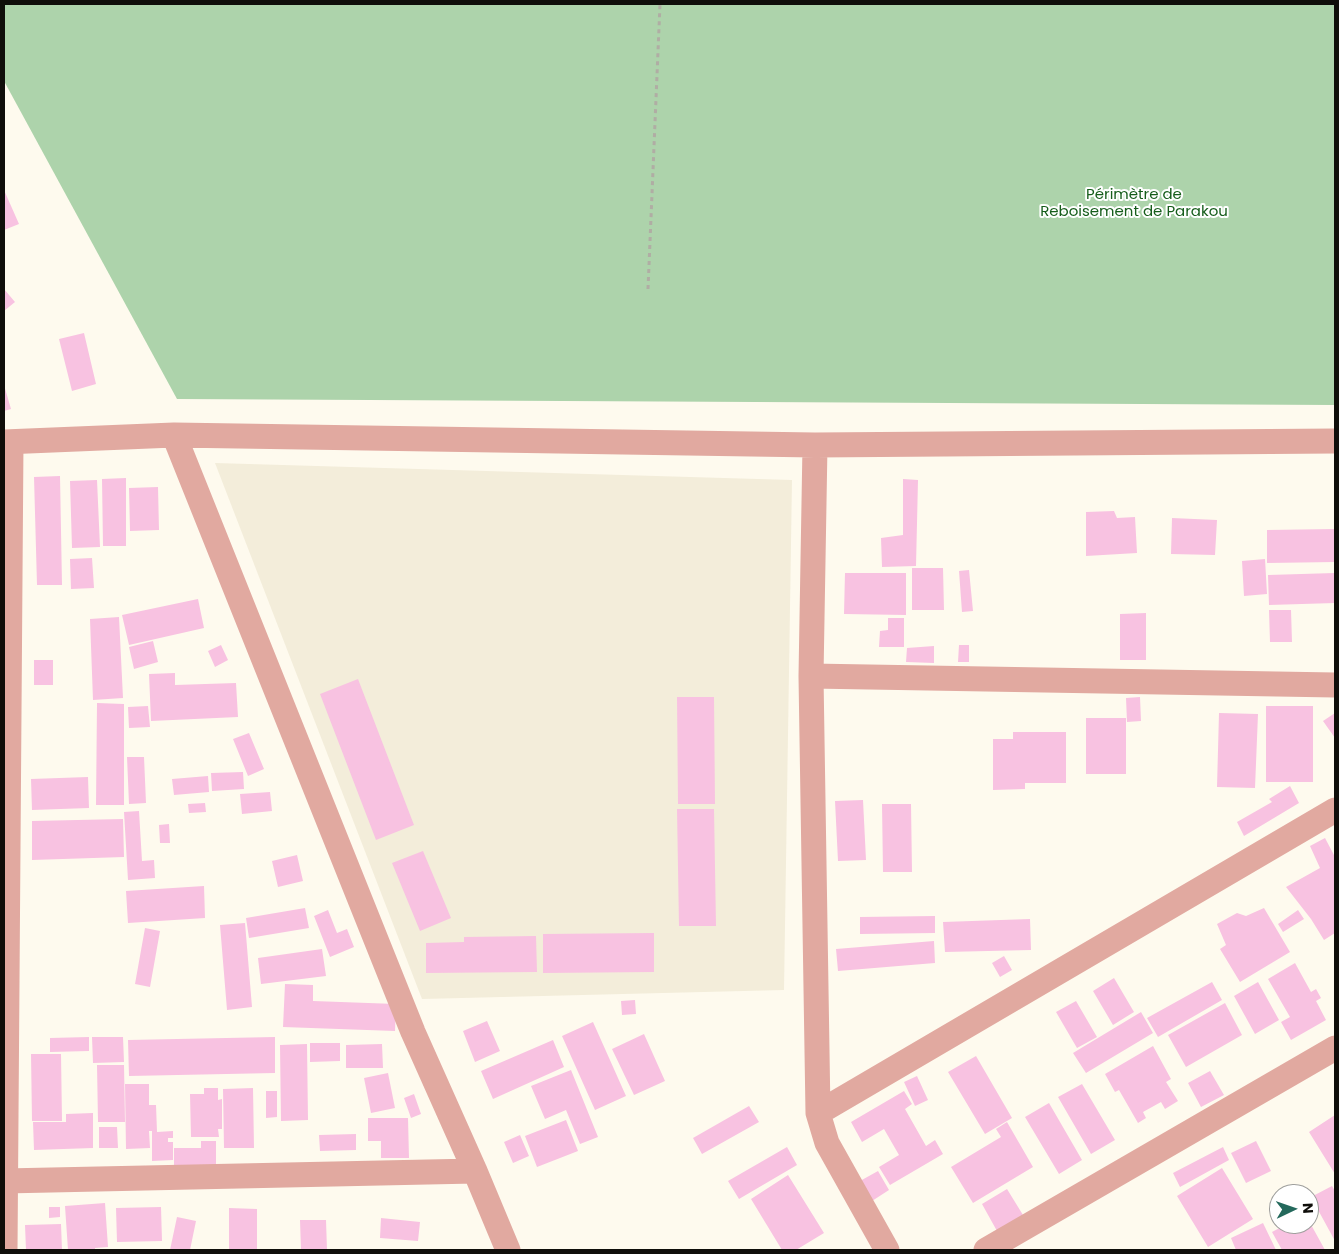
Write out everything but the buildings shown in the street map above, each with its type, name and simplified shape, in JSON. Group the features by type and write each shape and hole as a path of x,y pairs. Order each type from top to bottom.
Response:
{"street":[{"path":"174,435 413,1032 508,1250"},
{"path":"5,1250 8,442 174,435 816,445 1335,441"},
{"path":"816,445 812,676 818,1113 827,1143 887,1250"},
{"path":"812,676 1335,684"},
{"path":"818,1113 1335,810"},
{"path":"986,1250 1335,1048"},
{"path":"4,1181 475,1171"}],"path":[{"path":"648,289 660,4"}],"shaded area":[{"path":"215,463 792,480 784,990 422,999"}],"green space":[{"name":"Périmètre de Reboisement de Parakou","path":"4,4 1335,4 1335,405 177,399 4,81"}]}
